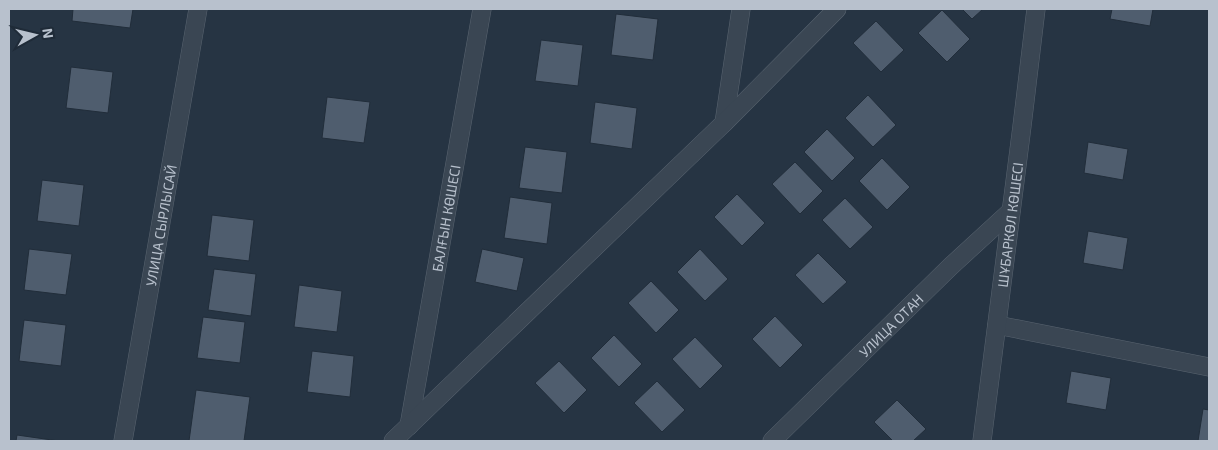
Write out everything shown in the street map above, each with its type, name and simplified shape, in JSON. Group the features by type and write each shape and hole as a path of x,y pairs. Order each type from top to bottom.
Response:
{"street":[{"name":"УЛИЦА СЫРЛЫСАЙ","path":"123,441 198,9"},
{"name":"БАЛҒЫН КӨШЕСІ","path":"409,426 482,9"},
{"path":"724,123 741,9"},
{"path":"393,441 724,123 837,9"},
{"name":"ШҰБАРКӨЛ КӨШЕСІ","path":"982,441 1036,9"},
{"name":"УЛИЦА ОТАН","path":"772,441 951,266 1011,211"},
{"path":"996,325 1209,367"}],"building":[{"path":"73,9 133,9 130,28 72,21"},
{"path":"962,9 983,9 972,19"},
{"path":"1112,9 1153,9 1150,26 1110,19"},
{"path":"942,10 970,39 947,62 918,33"},
{"path":"616,14 658,19 653,60 611,55"},
{"path":"876,21 904,50 881,72 853,43"},
{"path":"541,40 583,45 578,86 535,81"},
{"path":"71,67 113,72 108,113 66,108"},
{"path":"868,95 896,125 873,147 845,118"},
{"path":"327,97 370,102 364,143 322,138"},
{"path":"595,102 637,108 632,149 590,143"},
{"path":"827,129 855,158 832,181 804,152"},
{"path":"1088,142 1128,149 1123,180 1084,173"},
{"path":"525,147 567,152 562,193 519,188"},
{"path":"882,158 910,187 887,210 859,181"},
{"path":"795,162 823,191 800,214 772,184"},
{"path":"42,180 84,185 79,226 37,221"},
{"path":"737,194 765,223 742,246 714,217"},
{"path":"510,197 552,203 547,244 504,238"},
{"path":"845,198 873,227 850,249 822,220"},
{"path":"212,215 254,220 249,261 207,256"},
{"path":"1088,231 1128,238 1123,270 1083,263"},
{"path":"29,249 72,254 66,295 24,290"},
{"path":"482,249 524,258 517,291 475,282"},
{"path":"700,249 728,279 705,301 677,272"},
{"path":"818,253 847,282 823,304 795,275"},
{"path":"214,269 256,274 251,316 208,310"},
{"path":"651,281 679,310 656,333 628,303"},
{"path":"299,285 342,291 337,332 294,327"},
{"path":"775,316 803,345 780,368 752,339"},
{"path":"203,317 245,322 240,363 197,358"},
{"path":"24,320 66,325 61,366 19,361"},
{"path":"614,335 642,364 619,387 591,358"},
{"path":"695,337 723,366 700,389 672,359"},
{"path":"312,351 354,356 350,397 307,392"},
{"path":"559,361 587,390 564,413 535,383"},
{"path":"1071,371 1111,378 1106,410 1066,403"},
{"path":"657,381 685,410 662,432 634,403"},
{"path":"196,390 250,397 244,441 189,441"},
{"path":"897,400 926,429 913,441 893,441 874,422"},
{"path":"1203,409 1209,410 1209,441 1198,441"},
{"path":"17,435 59,441 16,441"}]}
